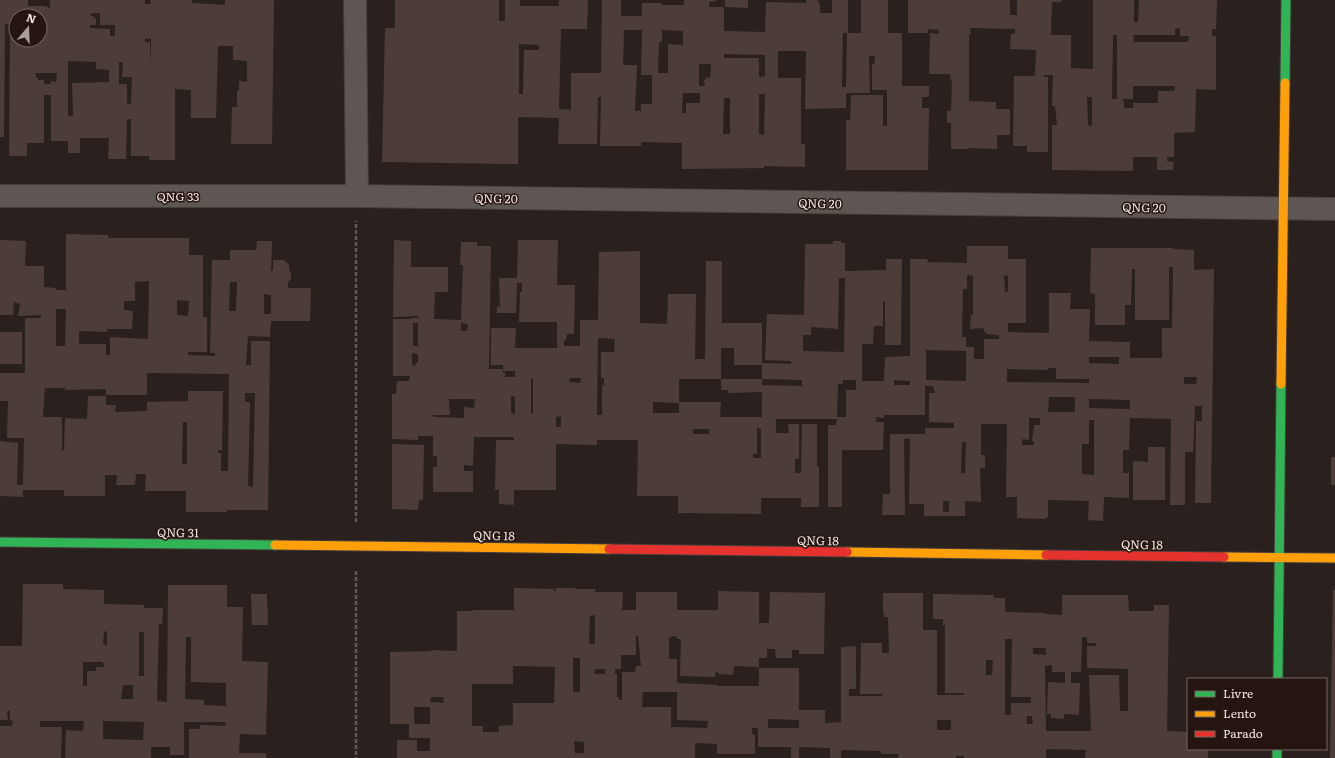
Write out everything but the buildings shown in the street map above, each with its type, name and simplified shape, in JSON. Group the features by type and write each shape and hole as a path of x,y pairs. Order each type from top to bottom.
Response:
{"street":[{"path":"355,0 356,196"},
{"path":"1278,678 1286,0"},
{"name":"QNG 33","path":"0,196 356,196"},
{"name":"QNG 20","path":"356,196 1335,209"},
{"name":"QNG 31","path":"0,542 356,546"},
{"name":"QNG 18","path":"356,546 1335,558"}],"path":[{"path":"356,196 356,758"}],"traffic: fast":[{"path":"1285,83 1286,0"},
{"path":"1278,678 1281,384"},
{"path":"0,542 275,545"},
{"path":"1277,750 1277,758"}],"traffic: slow":[{"path":"1281,384 1285,83"},
{"path":"275,545 609,549"},
{"path":"847,552 1046,555"},
{"path":"1224,557 1335,558"}],"traffic: jam":[{"path":"609,549 847,552"},
{"path":"1046,555 1224,557"}]}
